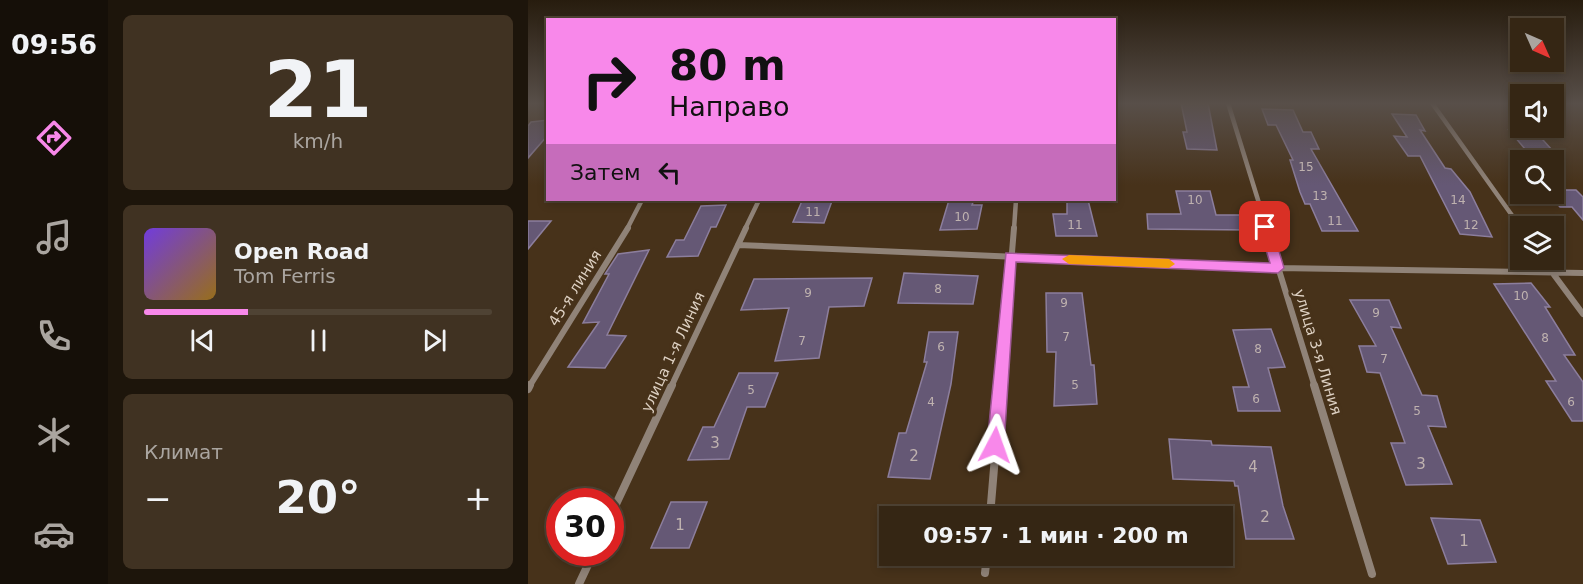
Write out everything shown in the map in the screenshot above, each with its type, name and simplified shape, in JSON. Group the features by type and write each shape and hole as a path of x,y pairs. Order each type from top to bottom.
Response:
{"street":[{"name":"улица 3-я Линия","path":"1236,130 1372,574"},
{"path":"1451,130 1512,216"},
{"name":"45-я линия","path":"528,389 630,224 642,201"},
{"name":"улица 1-я Линия","path":"624,488 759,201"},
{"path":"991,506 1016,201"},
{"path":"738,245 1278,268 1583,273"},
{"path":"1551,270 1583,314"},
{"path":"579,584 587,566"},
{"path":"985,573 986,566"}],"building":[{"path":"528,130 546,130 546,137 528,158"},
{"path":"1213,130 1217,150 1187,149 1183,132"},
{"path":"1279,130 1311,132 1319,149 1311,149 1358,231 1322,231 1310,204 1305,204 1300,192 1290,160 1293,160"},
{"path":"1403,130 1420,130 1445,168 1451,169 1470,192 1492,237 1460,234 1420,156 1408,156 1394,136 1407,137"},
{"path":"1516,138 1541,138 1552,150 1525,149"},
{"path":"1564,190 1576,190 1583,197 1583,220 1572,207 1560,207 1557,204 1564,204"},
{"path":"1176,191 1210,191 1216,215 1246,215 1250,230 1148,229 1147,214 1181,214"},
{"path":"802,201 832,201 824,223 793,222"},
{"path":"949,201 974,201 972,205 982,205 977,229 940,230"},
{"path":"1067,201 1088,201 1097,236 1056,236 1053,214 1067,214"},
{"path":"726,205 716,227 711,227 698,256 667,257 676,240 684,240 701,206"},
{"path":"528,221 551,221 528,249"},
{"path":"649,250 607,335 626,336 605,368 568,367 599,322 583,323 609,274 605,274 618,254"},
{"path":"904,273 978,276 973,304 898,303"},
{"path":"872,278 864,306 829,307 819,358 775,361 789,308 741,310 754,279"},
{"path":"1531,283 1550,307 1545,307 1575,355 1564,355 1583,382 1583,421 1572,421 1546,381 1556,381 1494,284"},
{"path":"1046,293 1082,293 1091,365 1094,365 1097,404 1054,406 1056,352 1047,352"},
{"path":"1350,300 1389,300 1401,328 1391,327 1422,395 1437,396 1446,427 1428,426 1452,484 1406,485 1391,443 1405,443 1380,373 1367,372 1359,346 1376,346"},
{"path":"1271,329 1285,367 1268,368 1280,411 1238,411 1233,387 1249,387 1233,330"},
{"path":"929,332 958,332 951,384 930,479 888,477 899,433 906,433 927,362 924,362"},
{"path":"739,373 778,373 765,407 747,407 729,459 688,460 703,427 714,427"},
{"path":"1169,439 1211,441 1212,445 1271,447 1283,506 1294,539 1246,539 1238,486 1235,486 1234,481 1173,479"},
{"path":"671,502 707,502 689,548 651,548"},
{"path":"1431,518 1480,520 1496,562 1448,564"}],"slow traffic":[{"path":"1069,259 1169,264"}],"route":[{"path":"995,445 1010,257 1278,268 1265,227"}]}
